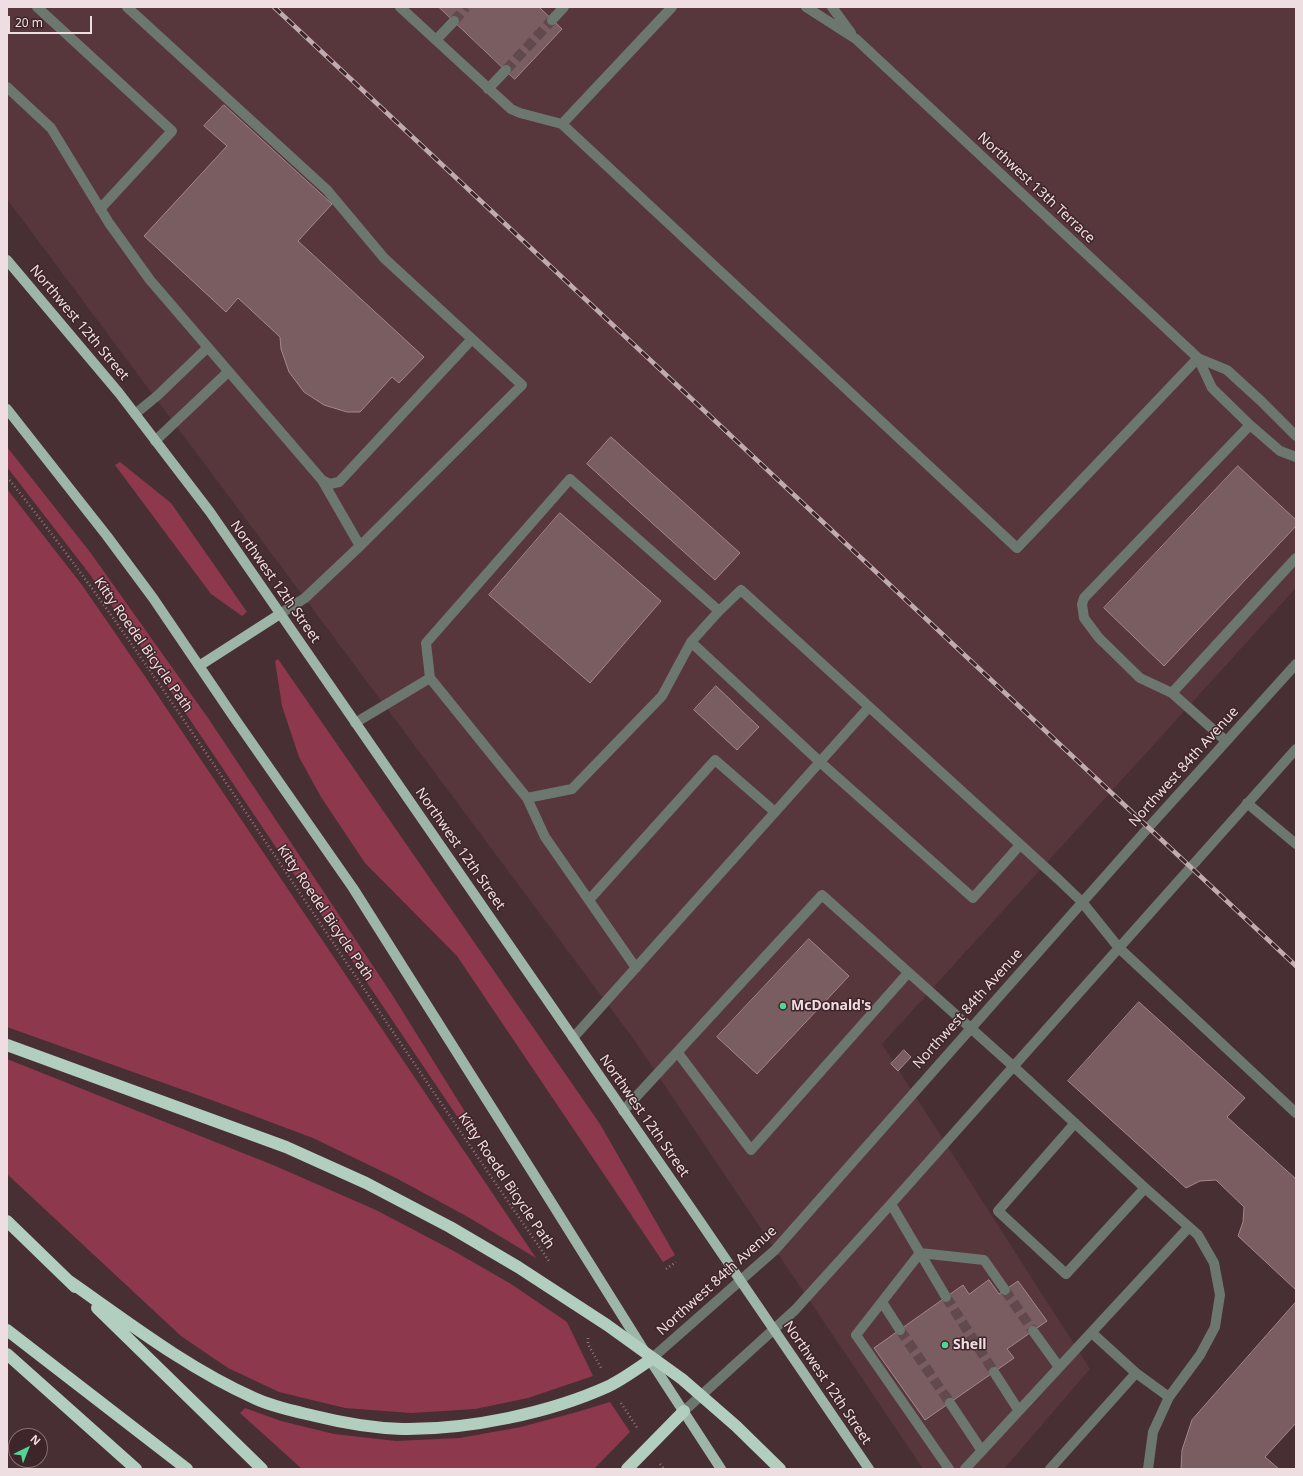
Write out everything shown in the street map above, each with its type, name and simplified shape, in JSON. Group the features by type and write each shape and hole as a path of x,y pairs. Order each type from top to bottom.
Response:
{"highway":[{"path":"7,1045 36,1057 286,1147 366,1183 450,1227 518,1267 608,1325 682,1379 736,1426 780,1469"},
{"path":"7,1221 262,1469"},
{"path":"69,1281 173,1355 213,1378 255,1399 287,1410 347,1423 402,1429 451,1427 490,1421 567,1402 611,1385 650,1360"},
{"path":"7,1330 187,1469"},
{"path":"7,1354 136,1469"},
{"path":"627,1469 684,1411"}],"main road":[{"name":"Northwest 12th Street","path":"7,260 78,343 135,414 210,512 574,1038 623,1112 869,1469"},
{"path":"7,409 112,542 153,598 353,888 650,1360 721,1469"},
{"path":"199,666 280,614"}],"street":[{"path":"37,7 172,131 100,209"},
{"path":"127,7 327,190 384,258 522,385 360,546 305,598 280,614"},
{"path":"400,7 511,109 520,113 562,124 1017,548 1198,358"},
{"path":"552,20 564,7"},
{"path":"562,124 672,7"},
{"name":"Northwest 13th Terrace","path":"806,7 856,39"},
{"name":"Northwest 13th Terrace","path":"832,7 856,39 1198,358 1227,370 1296,436"},
{"path":"436,40 454,21"},
{"path":"488,89 506,70"},
{"path":"7,87 51,128 100,209 150,280 322,480 360,546"},
{"path":"322,480 330,484 339,482 472,339"},
{"path":"135,414 157,396 207,348"},
{"name":"Northwest 13th Terrace","path":"1198,358 1212,388 1250,425 1280,451 1296,457"},
{"path":"155,441 228,372"},
{"path":"1226,742 1172,693 1140,678 1099,638 1084,618 1082,604 1084,598 1250,425"},
{"path":"636,968 545,837 527,798 430,678 426,643 570,479 719,611"},
{"path":"1172,693 1296,558"},
{"path":"527,798 572,789 662,696 690,642 741,590 1082,902 1119,948 1296,1113"},
{"path":"690,642 820,762 972,898 1020,845"},
{"name":"Northwest 84th Avenue","path":"650,1360 775,1250 1082,902 1296,664"},
{"path":"355,723 430,678"},
{"path":"574,1038 869,707"},
{"path":"684,1411 795,1310 1296,749"},
{"path":"589,900 715,760 775,812"},
{"path":"1247,803 1296,844"},
{"path":"623,1112 822,895 1013,1066 1198,1235 1214,1263 1220,1295 1215,1327 1200,1355 1169,1397 1153,1432 1148,1469"},
{"path":"678,1053 751,1150 908,973"},
{"path":"1076,1123 998,1211 1003,1216 1066,1274 1145,1188"},
{"path":"891,1204 946,1297"},
{"path":"965,1469 1189,1228"},
{"path":"920,1253 984,1260 1005,1290"},
{"path":"920,1253 856,1335 949,1469"},
{"path":"882,1302 900,1330"},
{"path":"1033,1331 1060,1367"},
{"path":"1092,1333 1136,1373 1169,1397"},
{"path":"994,1372 1019,1411"},
{"path":"1050,1469 1136,1373"},
{"path":"950,1403 982,1451"}],"path":[{"name":"Kitty Roedel Bicycle Path","path":"7,477 72,561 170,700 550,1264"},
{"path":"666,1269 676,1262"},
{"path":"589,1330 588,1344 602,1371"},
{"path":"619,1400 635,1425"}],"shaded area":[{"path":"7,7 1296,7 1296,588 882,1044 1090,1369 1004,1469 923,1469 632,1037 7,199"},
{"path":"7,447 90,552 208,718 393,996 480,1136 473,1140 135,638 88,572 7,467"},
{"path":"120,462 171,503 247,612 242,616 211,594 115,465"},
{"path":"7,489 82,585 144,675 536,1258 468,1217 396,1178 313,1138 7,1027"},
{"path":"278,659 600,1124 675,1255 663,1262 457,956 365,863 321,797 299,757 282,706 275,661"},
{"path":"7,1059 273,1165 376,1210 452,1250 511,1284 567,1322 593,1376 528,1398 475,1409 411,1413 345,1408 279,1392 228,1368 181,1336 7,1174"},
{"path":"610,1402 630,1432 594,1469 302,1469 240,1413 245,1408 281,1421 334,1434 396,1441 460,1438 521,1427"}],"building":[{"path":"439,7 539,7 562,29 515,79"},
{"path":"224,105 332,204 298,241 424,357 399,383 392,377 360,412 347,412 324,405 304,392 289,372 281,349 280,337 238,298 226,312 144,236 227,146 204,126"},
{"path":"611,437 740,553 715,580 587,464"},
{"path":"1238,466 1296,520 1296,526 1164,666 1104,608"},
{"path":"560,513 661,601 590,683 489,595"},
{"path":"716,686 759,727 737,750 694,710"},
{"name":"McDonald's","path":"809,939 849,976 757,1074 717,1037"},
{"path":"1139,1002 1245,1098 1227,1117 1296,1179 1296,1290 1238,1236 1243,1222 1244,1207 1216,1180 1200,1181 1186,1188 1068,1081"},
{"path":"904,1050 911,1057 898,1071 891,1064"},
{"path":"989,1280 999,1294 1018,1281 1047,1321 1007,1349 1014,1358 925,1420 874,1348 963,1285 969,1294"},
{"path":"1296,1302 1296,1423 1265,1457 1279,1469 1181,1469 1182,1450 1192,1420"}],"tunnel":[{"path":"454,21 466,7"},
{"path":"506,70 552,20"},
{"path":"1005,1290 1033,1331"},
{"path":"946,1297 994,1372"},
{"path":"900,1330 950,1403"}],"railway":[{"path":"274,7 1296,966"}],"place":[{"name":"McDonald's","path":"783,1006"},
{"name":"Shell","path":"945,1345"}]}
